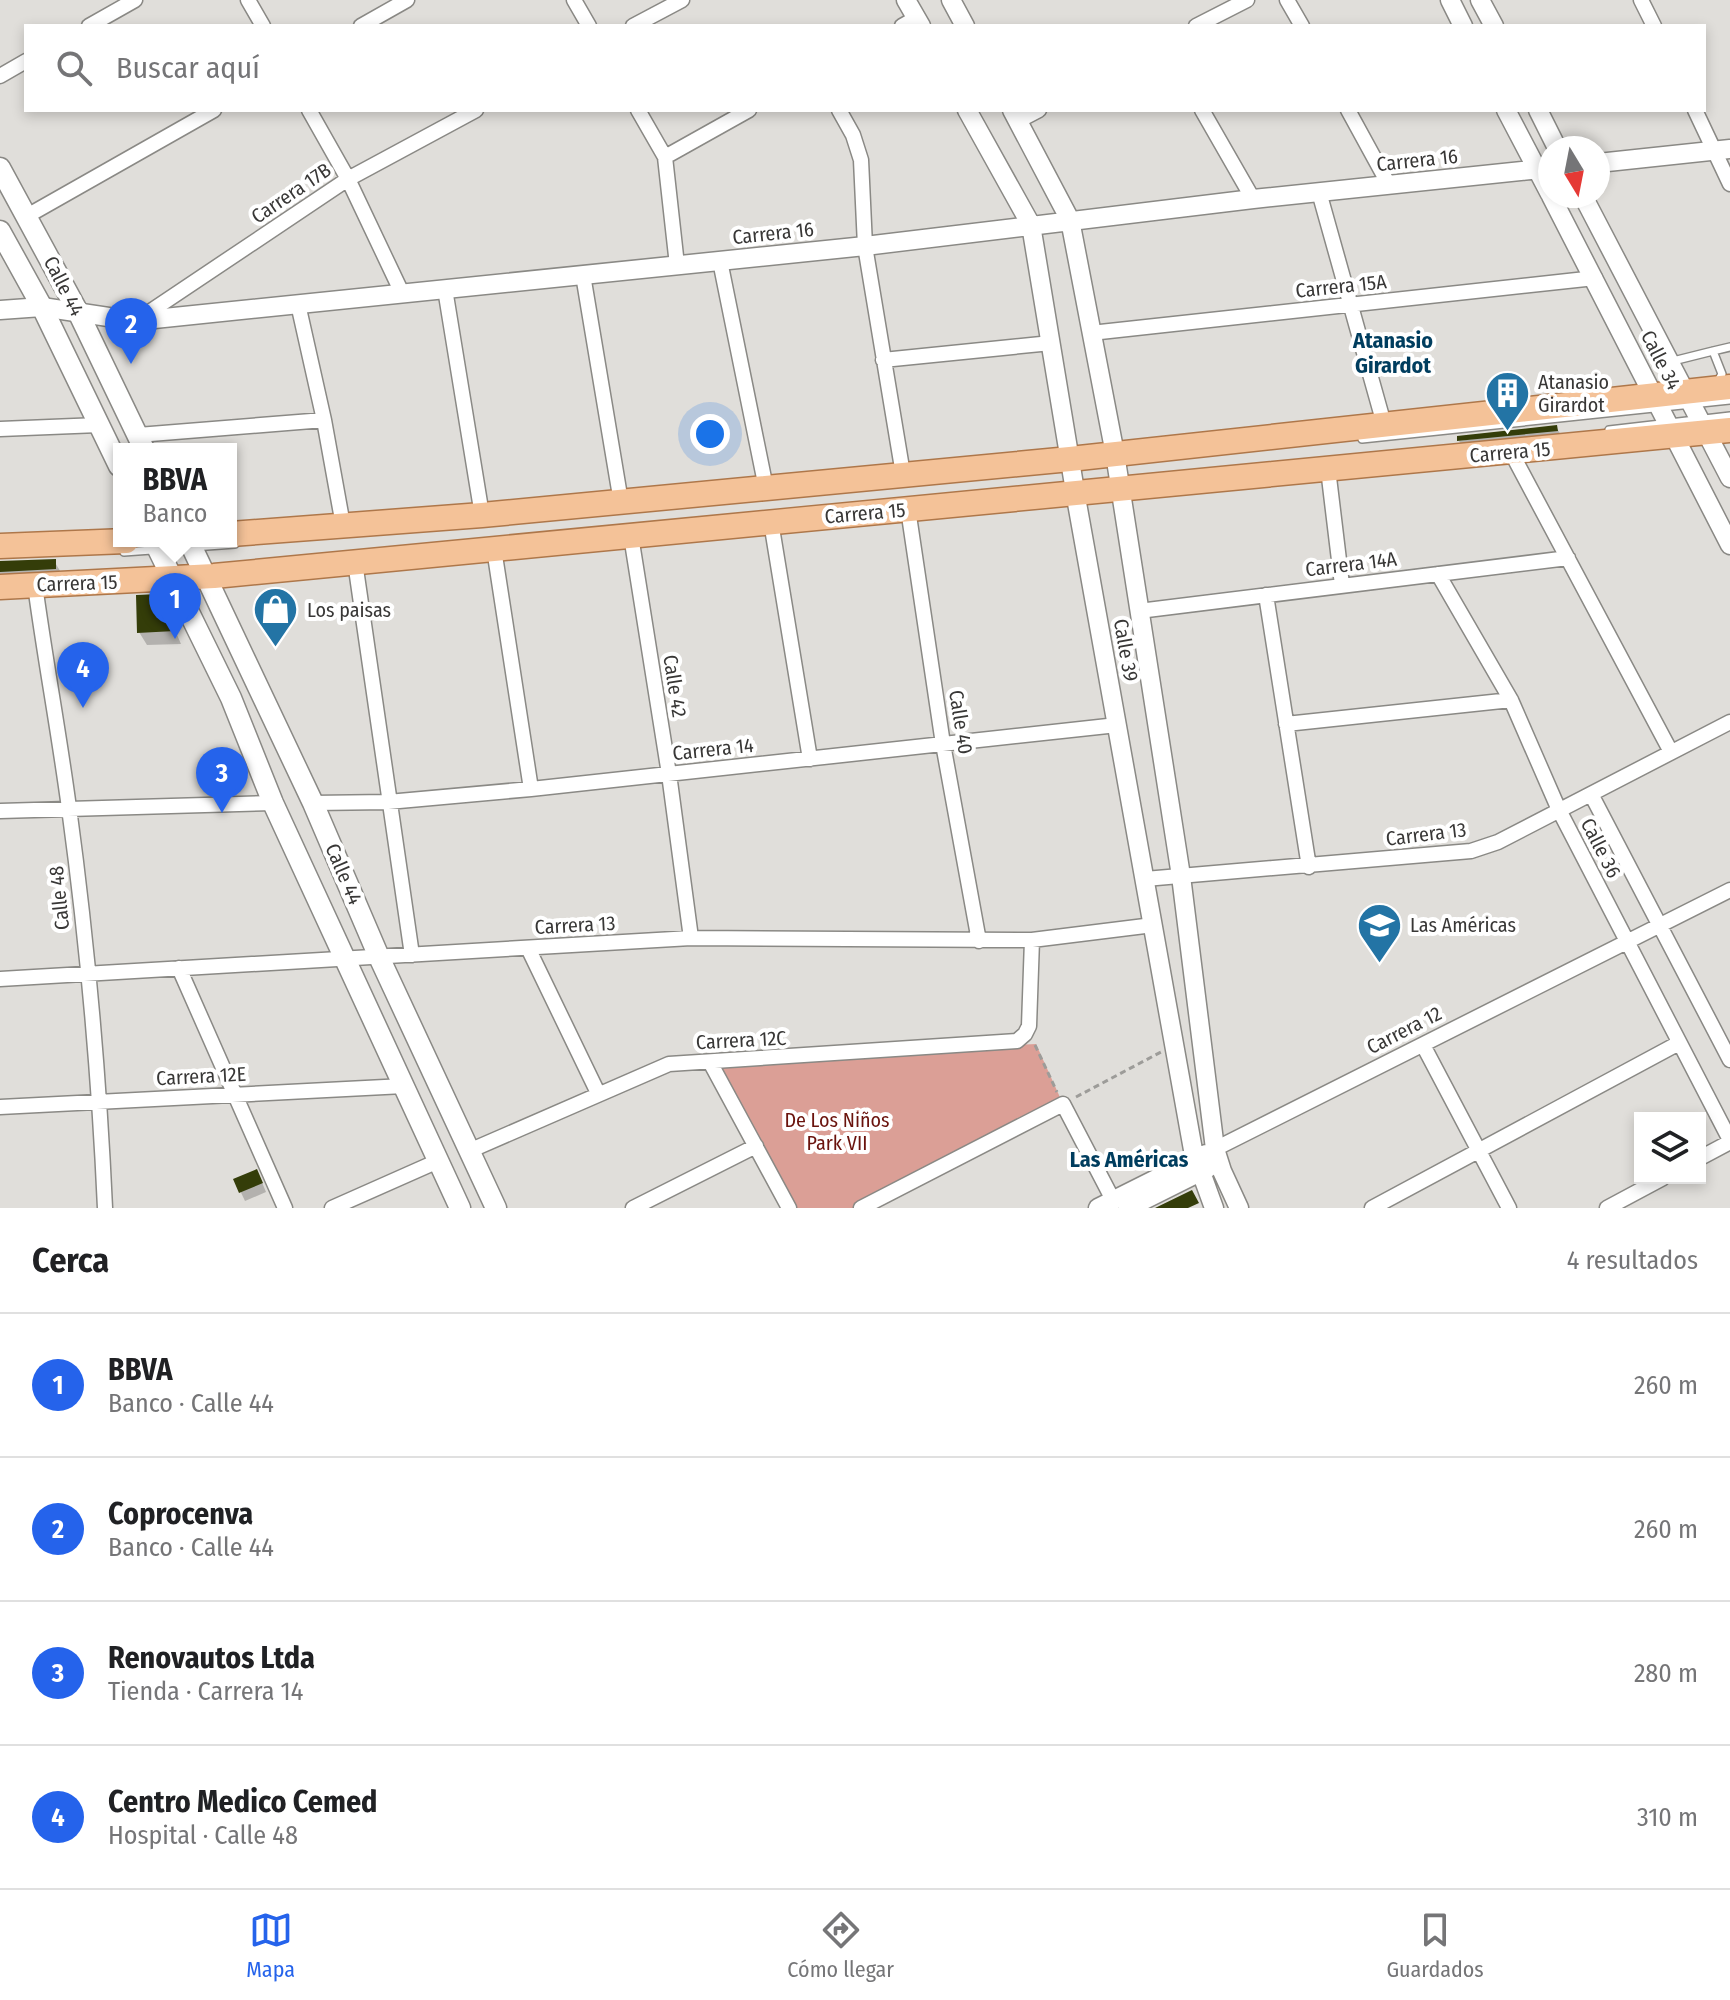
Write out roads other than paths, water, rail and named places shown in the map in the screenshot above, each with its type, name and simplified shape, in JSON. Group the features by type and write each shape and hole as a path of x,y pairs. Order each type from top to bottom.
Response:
{"main road":[{"name":"Calle 44","path":"0,168 78,312 141,442"},
{"name":"Calle 44","path":"0,231 42,307 113,454"},
{"name":"Carrera 15","path":"1703,415 1725,384"},
{"name":"Carrera 15","path":"240,538 343,525 482,515 903,474 1073,474 1116,470 1322,465 1511,452 1665,415 1703,415"},
{"name":"Carrera 15","path":"0,587 35,585 181,561 355,562 908,509 1073,474 1116,470 1384,424 1703,415"},
{"name":"Carrera 15","path":"0,546 113,546"},
{"name":"Calle 44","path":"181,561 273,803 460,1208"},
{"name":"Calle 44","path":"181,561 313,803 379,957 496,1208"}],"street":[{"path":"93,24 135,0"},
{"path":"248,0 262,24"},
{"path":"365,24 407,0"},
{"path":"574,0 588,24"},
{"path":"637,24 682,0"},
{"path":"906,0 913,23"},
{"path":"1200,24 1247,0"},
{"path":"1287,0 1301,24"},
{"path":"1450,0 1462,24"},
{"path":"1480,0 1493,24"},
{"path":"1641,0 1653,24"},
{"path":"952,1 964,24"},
{"path":"0,76 24,62"},
{"path":"27,216 210,112"},
{"path":"310,112 348,179 402,293"},
{"name":"Carrera 17B","path":"135,321 348,179 472,112"},
{"path":"639,112 665,157 677,265"},
{"path":"665,157 745,112"},
{"path":"840,112 853,135 861,160 865,246 903,474"},
{"name":"Calle 39","path":"968,112 1031,225 1197,1166 1214,1208"},
{"path":"1203,112 1253,199"},
{"path":"1349,112 1389,185"},
{"name":"Calle 34","path":"1507,112 1538,160"},
{"path":"1539,112 1551,136"},
{"path":"1696,112 1722,150 1730,184"},
{"name":"Calle 39","path":"1015,115 1070,220 1116,470 1181,876 1217,1156 1239,1208"},
{"path":"1610,162 1722,150"},
{"name":"Carrera 16","path":"0,310 42,307 135,321 865,246 1253,199 1538,170"},
{"path":"1319,192 1384,424"},
{"name":"Calle 34","path":"1558,208 1730,545"},
{"name":"Calle 34","path":"1589,208 1703,415 1730,478"},
{"path":"720,261 766,488"},
{"path":"583,275 621,502"},
{"name":"Carrera 15A","path":"1091,333 1595,278"},
{"path":"445,289 482,515"},
{"path":"298,304 343,525"},
{"path":"883,360 1051,343"},
{"path":"141,442 324,420"},
{"path":"0,429 99,425"},
{"path":"1511,452 1671,752"},
{"path":"1322,465 1342,585"},
{"name":"Calle 40","path":"908,509 943,744 979,941"},
{"path":"771,522 810,759"},
{"name":"Calle 42","path":"631,536 669,774 691,938"},
{"path":"494,549 531,789"},
{"name":"Carrera 14A","path":"1139,611 1568,558"},
{"path":"355,562 412,955"},
{"name":"Calle 36","path":"1438,574 1511,700 1559,810 1730,1141"},
{"name":"Calle 48","path":"35,585 69,809 88,974 100,1102 105,1208"},
{"path":"1266,595 1309,867"},
{"path":"1286,724 1511,700"},
{"name":"Carrera 13","path":"1145,879 1471,851 1498,842 1730,722"},
{"name":"Carrera 14","path":"313,803 388,802 531,789 1117,725"},
{"name":"Calle 36","path":"1591,794 1730,1060"},
{"path":"0,811 273,803"},
{"name":"Carrera 12","path":"1113,1205 1217,1156 1423,1045 1730,890"},
{"name":"Carrera 13","path":"0,979 691,938 1032,940 1153,925"},
{"name":"Carrera 12C","path":"469,1151 669,1064 1010,1044 1028,1030 1032,940"},
{"path":"528,948 598,1093"},
{"path":"179,968 285,1208"},
{"path":"1372,1208 1679,1043"},
{"path":"1423,1045 1509,1208"},
{"path":"710,1062 789,1208"},
{"name":"Carrera 12E","path":"0,1107 404,1086"},
{"path":"861,1208 1063,1104 1113,1205"},
{"path":"1706,1155 1730,1141"},
{"path":"633,1208 756,1146"},
{"path":"332,1208 438,1161"},
{"path":"1607,1208 1652,1184"}],"lane":[{"path":"1671,361 1730,347"},
{"path":"1713,351 1725,384"},
{"path":"1605,430 1665,415"},
{"path":"1346,441 1665,415"},
{"path":"1703,415 1730,416"},
{"path":"279,540 1031,472"},
{"path":"558,533 1073,474"},
{"path":"126,547 181,561 217,547"}],"place":[{"name":"Coprocenva","path":"131,364"},
{"name":"Atanasio Girardot","path":"1507,433"},
{"name":"BBVA","path":"175,639"},
{"name":"Los paisas","path":"276,649"},
{"name":"Centro Medico Cemed","path":"83,708"},
{"name":"Renovautos Ltda","path":"222,813"},
{"name":"Las Américas","path":"1379,964"}],"district":[{"name":"Atanasio Girardot","path":"1393,352"},
{"name":"Las Américas","path":"1129,1159"}],"park label":[{"name":"De Los Niños Park VII","path":"837,1132"}]}
